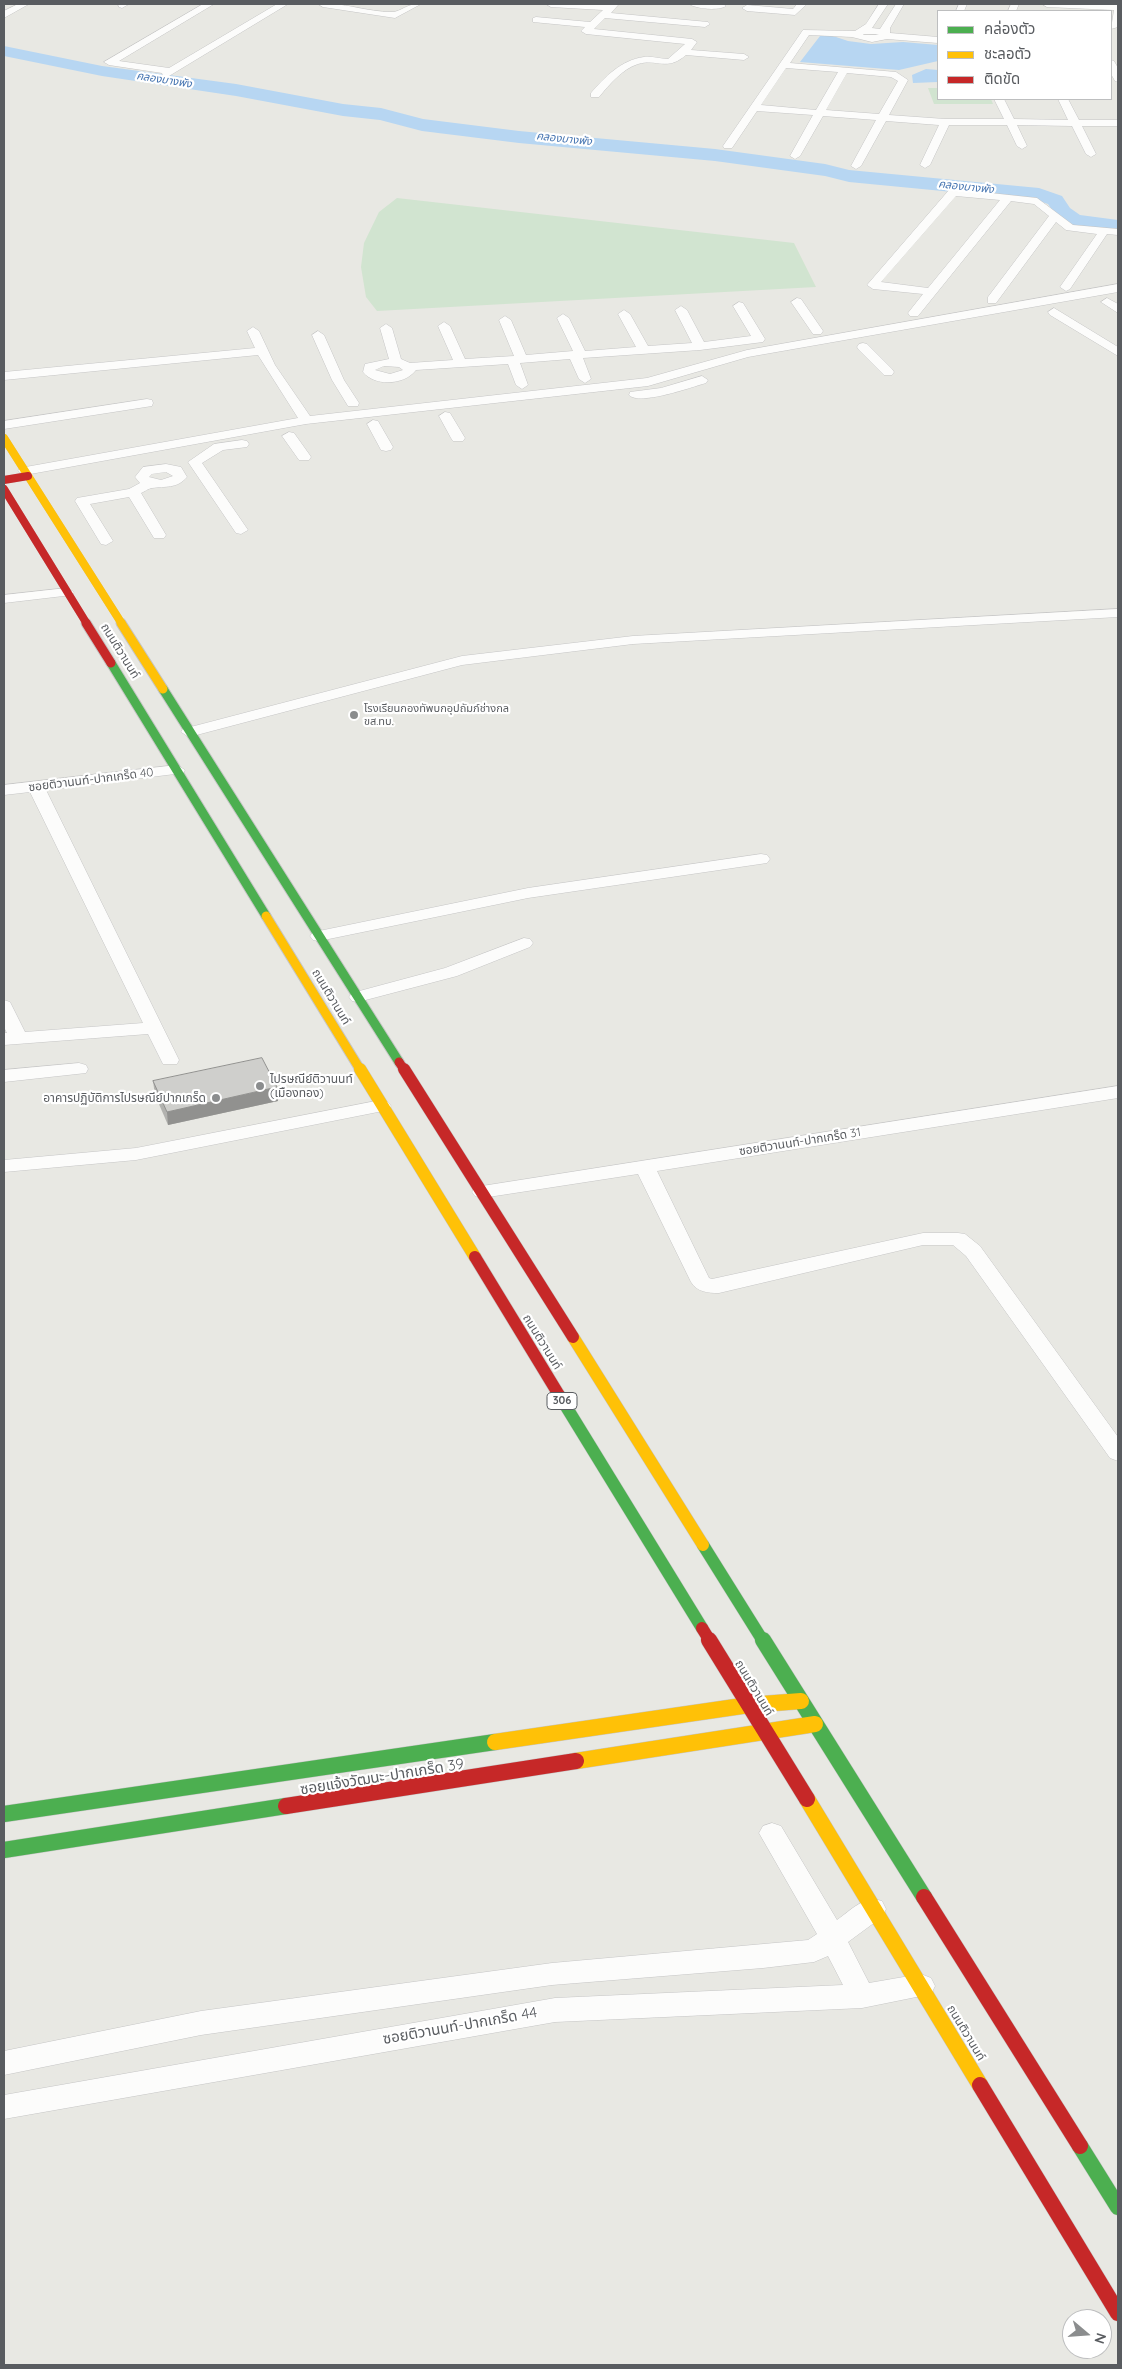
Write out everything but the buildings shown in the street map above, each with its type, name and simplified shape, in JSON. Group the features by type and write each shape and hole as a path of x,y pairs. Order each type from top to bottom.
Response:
{"main road":[{"name":"ถนนติวานนท์","path":"4,438 358,998 477,1193 815,1724 1118,2207"},
{"path":"4,472 26,472"},
{"path":"4,480 26,472"},
{"name":"ถนนติวานนท์","path":"4,489 67,592 175,752 177,770 872,1909 921,1986 1118,2313"},
{"path":"175,752 196,741"},
{"path":"439,1201 456,1197"},
{"name":"ซอยแจ้งวัฒนะ-ปากเกร็ด 39","path":"4,1814 749,1705 801,1702"},
{"name":"ซอยแจ้งวัฒนะ-ปากเกร็ด 39","path":"4,1850 815,1724"}],"street":[{"path":"4,15 24,4"},
{"path":"209,4 109,62 168,73 283,4"},
{"path":"323,4 348,6 395,15 416,4"},
{"path":"551,4 610,9 705,24"},
{"path":"694,4 721,6"},
{"path":"751,4 747,8 794,12 802,4"},
{"path":"728,146 808,30 859,32 869,26 882,4"},
{"path":"886,34 885,28 900,4"},
{"path":"1047,4 1067,7 1118,9 1113,27"},
{"path":"595,95 634,62 672,62 692,42 586,31 610,9"},
{"path":"536,20 593,25"},
{"path":"859,32 858,37 866,39 886,34 937,40"},
{"path":"684,52 744,57"},
{"path":"783,65 893,74 904,80 856,166"},
{"path":"1112,65 1118,79"},
{"path":"795,156 844,70"},
{"path":"999,100 1022,146"},
{"path":"1062,100 1091,154"},
{"path":"754,108 945,122 1118,123"},
{"path":"925,165 945,122"},
{"path":"932,292 873,285 953,192 1037,201 1070,228 1118,232"},
{"path":"914,313 1008,198"},
{"path":"992,300 1055,216"},
{"path":"1066,287 1104,231"},
{"path":"360,371 381,378 409,379 460,363 638,351 758,339 817,331 1118,278"},
{"path":"26,472 129,450 306,420 417,406 648,382 747,354 1118,288"},
{"path":"797,302 817,331"},
{"path":"911,338 1115,303"},
{"path":"739,306 758,339"},
{"path":"680,310 700,346"},
{"path":"1054,312 1118,352"},
{"path":"624,314 638,351 639,365"},
{"path":"563,318 585,379"},
{"path":"505,320 517,359 522,385"},
{"path":"444,326 460,363"},
{"path":"386,328 396,362 409,379 417,406"},
{"path":"252,332 306,420"},
{"path":"318,334 335,373 353,403"},
{"path":"326,431 373,424 662,392 752,365 882,344"},
{"path":"854,348 888,372"},
{"path":"4,376 262,351"},
{"path":"335,373 360,371 378,363 396,362"},
{"path":"381,378 390,409"},
{"path":"4,425 147,403"},
{"path":"445,416 458,438"},
{"path":"373,424 386,447"},
{"path":"149,447 166,468 179,472 219,447 308,434"},
{"path":"289,436 304,457"},
{"path":"129,450 150,477 174,481 180,477 179,472"},
{"path":"195,462 240,530"},
{"path":"106,541 82,501 134,492 150,477 166,468"},
{"path":"134,492 159,535"},
{"path":"4,599 67,592"},
{"path":"196,741 472,660 632,640 1118,613"},
{"path":"196,741 387,688 590,655 1118,624"},
{"name":"ซอยติวานนท์-ปากเกร็ด 40","path":"4,790 177,770"},
{"path":"36,787 170,1060"},
{"path":"319,936 528,893 760,859"},
{"path":"358,998 450,972 524,943"},
{"path":"4,1006 11,1039 155,1028"},
{"path":"4,1076 78,1069"},
{"name":"ซอยติวานนท์-ปากเกร็ด 31","path":"477,1193 1118,1092"},
{"path":"4,1166 136,1154 381,1106"},
{"path":"645,1167 702,1282 709,1286 719,1286 923,1239 958,1239 973,1251 1118,1453"},
{"path":"772,1833 832,1938 862,1996"},
{"path":"4,2063 201,2023 552,1974 763,1957 814,1951 872,1909"},
{"name":"ซอยติวานนท์-ปากเกร็ด 44","path":"4,2107 555,2010 862,1996 921,1986"}],"green space":[{"path":"928,88 937,88 937,100 991,100 993,104 934,104"},
{"path":"397,198 794,243 816,287 377,311 366,297 361,267 364,243 379,212"}],"water":[{"path":"820,36 833,36 848,41 871,44 903,42 937,45 937,61 899,70 800,62"},
{"path":"926,69 937,70 937,82 913,83 912,75"}],"waterway":[{"name":"คลองบางพัง","path":"4,51 102,71 236,90 343,110 381,114 422,125 519,137 715,155 825,170 849,176 1039,194 1055,200 1063,212 1073,220 1091,224 1118,226"}],"traffic: fast":[{"path":"111,663 266,916"},
{"path":"163,689 399,1062"},
{"path":"559,1395 702,1628"},
{"path":"703,1545 924,1897"},
{"path":"4,1814 495,1742"},
{"path":"4,1850 286,1806"},
{"path":"1080,2146 1118,2207"}],"traffic: slow":[{"path":"4,438 163,689"},
{"path":"266,916 475,1257"},
{"path":"573,1337 703,1545"},
{"path":"495,1742 749,1705 801,1701"},
{"path":"576,1761 815,1724"},
{"path":"807,1799 980,2085"}],"traffic: jam":[{"path":"4,480 28,476"},
{"path":"4,489 111,663"},
{"path":"399,1062 573,1337"},
{"path":"475,1257 559,1395"},
{"path":"702,1628 807,1799"},
{"path":"286,1806 576,1761"},
{"path":"924,1897 1080,2146"},
{"path":"980,2085 1118,2313"}],"place":[{"name":"โรงเรียนกองทัพบกอุปถัมภ์ช่างกล ขส.ทบ.","path":"354,715"},
{"name":"ไปรษณีย์ติวานนท์ (เมืองทอง)","path":"260,1086"},
{"name":"อาคารปฏิบัติการไปรษณีย์ปากเกร็ด","path":"216,1098"}]}
